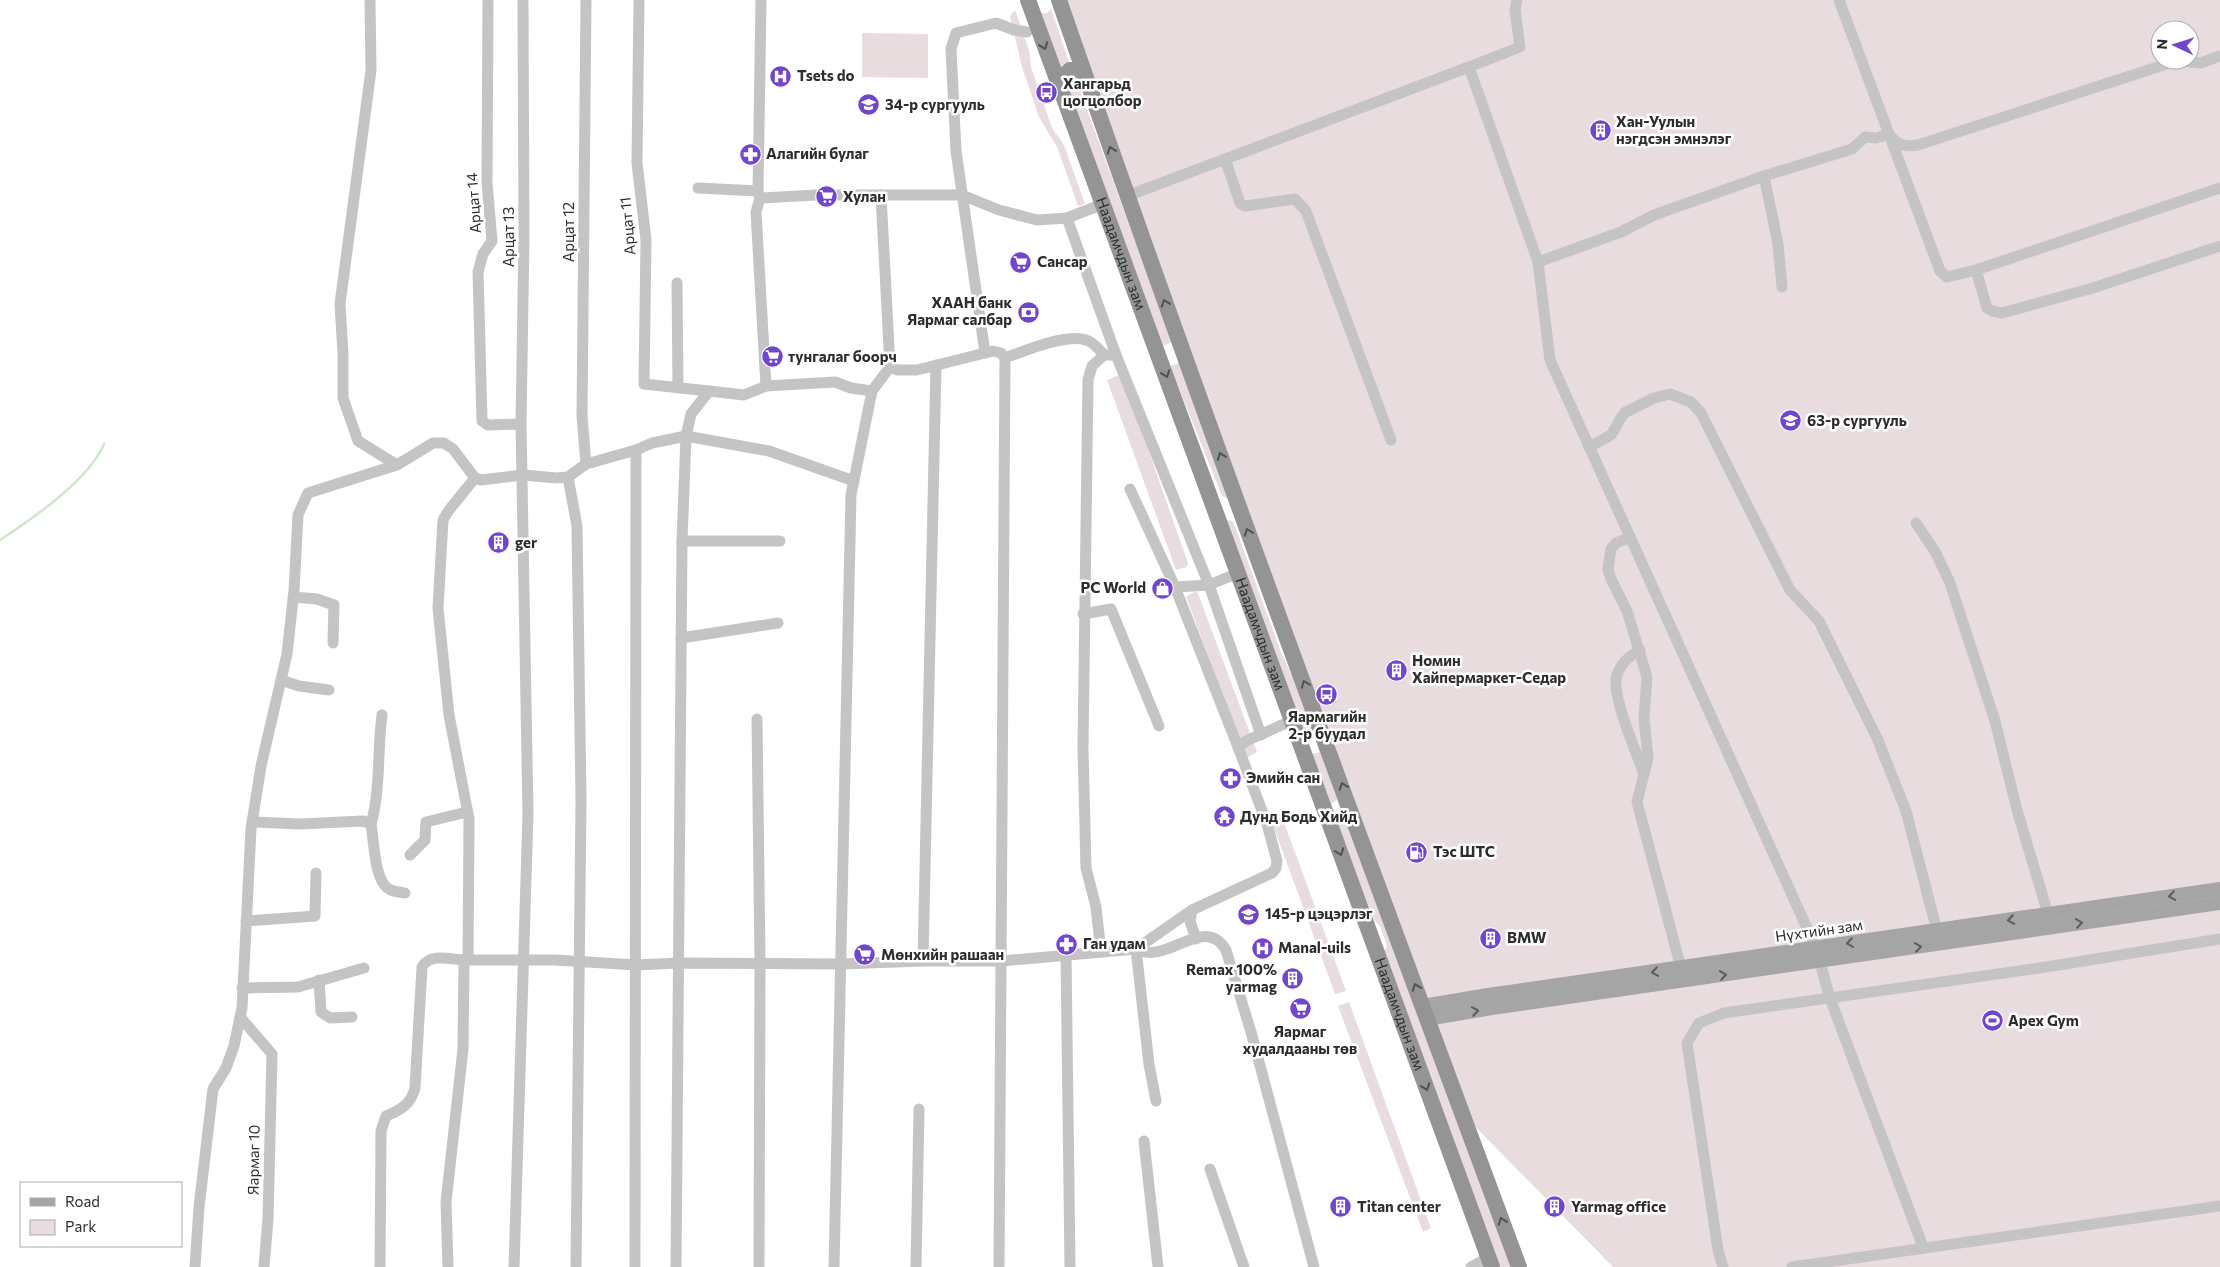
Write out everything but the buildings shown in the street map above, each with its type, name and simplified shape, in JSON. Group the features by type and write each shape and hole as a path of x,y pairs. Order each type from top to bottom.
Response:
{"highway":[{"path":"1029,3 1043,8 1054,0"},
{"name":"Наадамчдын зам","path":"1059,0 1237,502 1325,736 1519,1267"},
{"name":"Наадамчдын зам","path":"1029,3 1490,1262"},
{"path":"1058,82 1070,70 1084,71"},
{"path":"1216,510 1237,502"},
{"path":"1300,746 1314,747 1325,736"},
{"path":"1327,818 1335,808 1350,807"},
{"path":"1372,940 1395,931"}],"main road":[{"name":"Нүхтийн зам","path":"1425,1013 1681,968 1818,954 1937,931 2220,889"},
{"name":"Нүхтийн зам","path":"1425,1013 1818,954 2220,903"}],"street":[{"path":"370,0 371,70 340,304 343,398 358,441 397,465"},
{"name":"Арцат 14","path":"488,0 487,183 492,241 483,254 478,272 482,421 488,425 521,424"},
{"name":"Арцат 13","path":"514,1267 528,814 521,424 524,237 523,0"},
{"name":"Арцат 12","path":"586,0 582,416 586,464"},
{"name":"Арцат 11","path":"639,0 637,163 646,240 644,384 744,395 766,386 835,382 849,388 872,391"},
{"path":"761,0 759,195 756,212 766,386"},
{"path":"1127,196 1520,47 1515,10 1517,0"},
{"path":"1839,0 1940,271 1947,277 1976,270 2220,188"},
{"path":"985,353 956,151 951,49 955,35 958,32 990,23 1027,32"},
{"path":"1889,134 1895,142 1901,145 1918,145 2176,61 2201,63 2220,56"},
{"path":"1469,67 1538,262 1550,360 1818,954 1830,998 1922,1247"},
{"path":"1538,262 1621,232 1654,215 1764,176 1852,149 1865,137 1876,138 1889,134"},
{"path":"1224,159 1240,203 1245,206 1295,199 1306,211 1391,440"},
{"path":"1764,176 1778,244 1782,288"},
{"path":"698,188 759,195 962,195 999,210 1037,220 1067,218 1102,204"},
{"path":"834,1267 852,495 872,391 890,366 881,195"},
{"path":"1067,218 1116,355 1209,586 1261,735"},
{"path":"1976,270 1987,308 2002,313 2093,288 2220,246"},
{"path":"677,283 678,388"},
{"path":"1005,358 1068,339 1086,339 1094,344 1104,356"},
{"path":"890,366 905,370 936,365 993,351 1001,353 1005,358 999,1267"},
{"path":"1101,952 1096,907 1086,868 1082,748 1088,380 1092,366 1104,356 1116,355"},
{"path":"924,960 936,365"},
{"path":"676,1267 682,541 686,436 691,414 709,391"},
{"path":"1590,447 1611,435 1624,413 1654,398 1670,394 1691,402 1701,413 1785,582 1804,607 1819,620 1877,738 1906,811 1937,931"},
{"path":"448,1267 446,1202 463,1048 466,960 467,812 449,715 438,608 443,520 476,478 523,475 568,477 586,464 636,450 652,443 686,436 769,451 854,481"},
{"path":"195,1267 199,1207 213,1089 226,1068 234,1046 240,1016 252,822 261,766 287,654 294,597 298,515 308,493 397,465 434,442 444,443 453,449 476,478"},
{"path":"635,1267 637,965 635,874 636,450"},
{"path":"568,477 577,536 581,800 576,1267"},
{"path":"380,1267 380,1131 386,1116 407,1105 413,1098 422,967 426,960 432,958 514,961 524,959 637,965 678,962 842,964 924,960 1001,961 1136,949 1192,910 1272,874 1277,862 1267,824 1175,587 1130,488"},
{"path":"1916,522 1936,553 1950,583 1995,721 2017,810 2048,914"},
{"path":"1630,537 1616,544 1611,549 1608,569 1610,580 1627,611 1648,677 1644,718 1648,758 1638,791 1637,802 1681,968"},
{"path":"682,541 780,541"},
{"path":"1175,587 1209,586 1238,573"},
{"path":"294,597 317,599 334,605 333,643"},
{"path":"1083,614 1111,609 1159,726"},
{"path":"681,638 778,623"},
{"path":"1640,650 1628,657 1616,679 1621,706 1644,776"},
{"path":"281,680 299,686 329,690"},
{"path":"382,714 378,741 378,791 371,824 374,860 385,885 390,890 405,893"},
{"path":"757,719 760,963 759,1267"},
{"path":"1238,747 1291,721"},
{"path":"410,855 425,840 426,822 467,812"},
{"path":"252,822 300,824 362,821 371,824"},
{"path":"246,921 315,916 316,873"},
{"path":"1192,910 1190,921 1196,938"},
{"path":"1136,949 1144,953 1159,952 1205,935 1214,936 1221,941 1226,950 1251,1032 1314,1267"},
{"path":"1723,1267 1718,1250 1687,1043 1699,1022 1724,1013 2220,939"},
{"path":"1136,949 1149,1064 1156,1101"},
{"path":"1066,954 1070,1267"},
{"path":"242,988 298,987 364,968"},
{"path":"319,980 321,1012 330,1018 352,1017"},
{"name":"Яармаг 10","path":"240,1016 272,1054 268,1219 264,1267"},
{"path":"916,1267 919,1109"},
{"path":"1144,1140 1158,1267"},
{"path":"1210,1169 1244,1267"},
{"path":"1792,1267 2220,1206"},
{"path":"1471,1267 1490,1262"}],"green space":[{"path":"1062,0 2220,0 2220,1267 1613,1267 1452,1103 1512,1267 1499,1267 1384,951 1387,946 1380,926 1374,920 1336,820 1341,813 1337,800 1331,804 1312,754 1320,752 1315,738 1308,740 1306,738 1226,520 1233,521 1281,652 1297,687"},
{"path":"1051,9 1070,65 1064,64 1060,69 1040,13 1047,13"},
{"path":"1015,10 1029,50 1031,67 1052,128 1064,145 1085,204 1078,206 1057,147 1039,117 1022,67 1010,16"},
{"path":"862,33 928,34 928,78 862,77"},
{"path":"1067,79 1074,79 1078,85 1172,342 1163,346 1067,89"},
{"path":"1179,363 1228,497 1226,498 1222,496 1170,366"},
{"path":"1119,375 1148,449 1188,563 1187,567 1176,570 1107,380"},
{"path":"1197,591 1257,752 1246,759 1186,596"},
{"path":"1282,817 1346,991 1335,994 1271,820"},
{"path":"1349,1002 1431,1228 1423,1232 1338,1006"}],"waterway":[{"path":"0,540 43,510 73,485 97,458 104,444"}],"place":[{"name":"Tsets do","path":"781,76"},
{"name":"Хангарьд цогцолбор","path":"1047,93"},
{"name":"34-р сургууль","path":"869,105"},
{"name":"Хан-Уулын нэгдсэн эмнэлэг","path":"1600,131"},
{"name":"Алагийн булаг","path":"750,154"},
{"name":"Хулан","path":"827,197"},
{"name":"Сансар","path":"1021,262"},
{"name":"ХААН банк Яармаг салбар","path":"1028,312"},
{"name":"тунгалаг боорч","path":"772,357"},
{"name":"63-р сургууль","path":"1791,421"},
{"name":"ger","path":"499,543"},
{"name":"PC World","path":"1162,588"},
{"name":"Номин Хайпермаркет-Седар","path":"1396,670"},
{"name":"Яармагийн 2-р буудал","path":"1327,694"},
{"name":"Эмийн сан","path":"1230,778"},
{"name":"Дунд Бодь Хийд","path":"1224,817"},
{"name":"Тэс ШТС","path":"1417,852"},
{"name":"145-р цэцэрлэг","path":"1249,914"},
{"name":"BMW","path":"1491,938"},
{"name":"Ган удам","path":"1067,944"},
{"name":"Manal-uils","path":"1262,948"},
{"name":"Мөнхийн рашаан","path":"865,955"},
{"name":"Remax 100% yarmag","path":"1293,979"},
{"name":"Яармаг худалдааны төв","path":"1300,1009"},
{"name":"Apex Gym","path":"1992,1021"},
{"name":"Titan center","path":"1341,1207"},
{"name":"Yarmag office","path":"1555,1207"}]}
